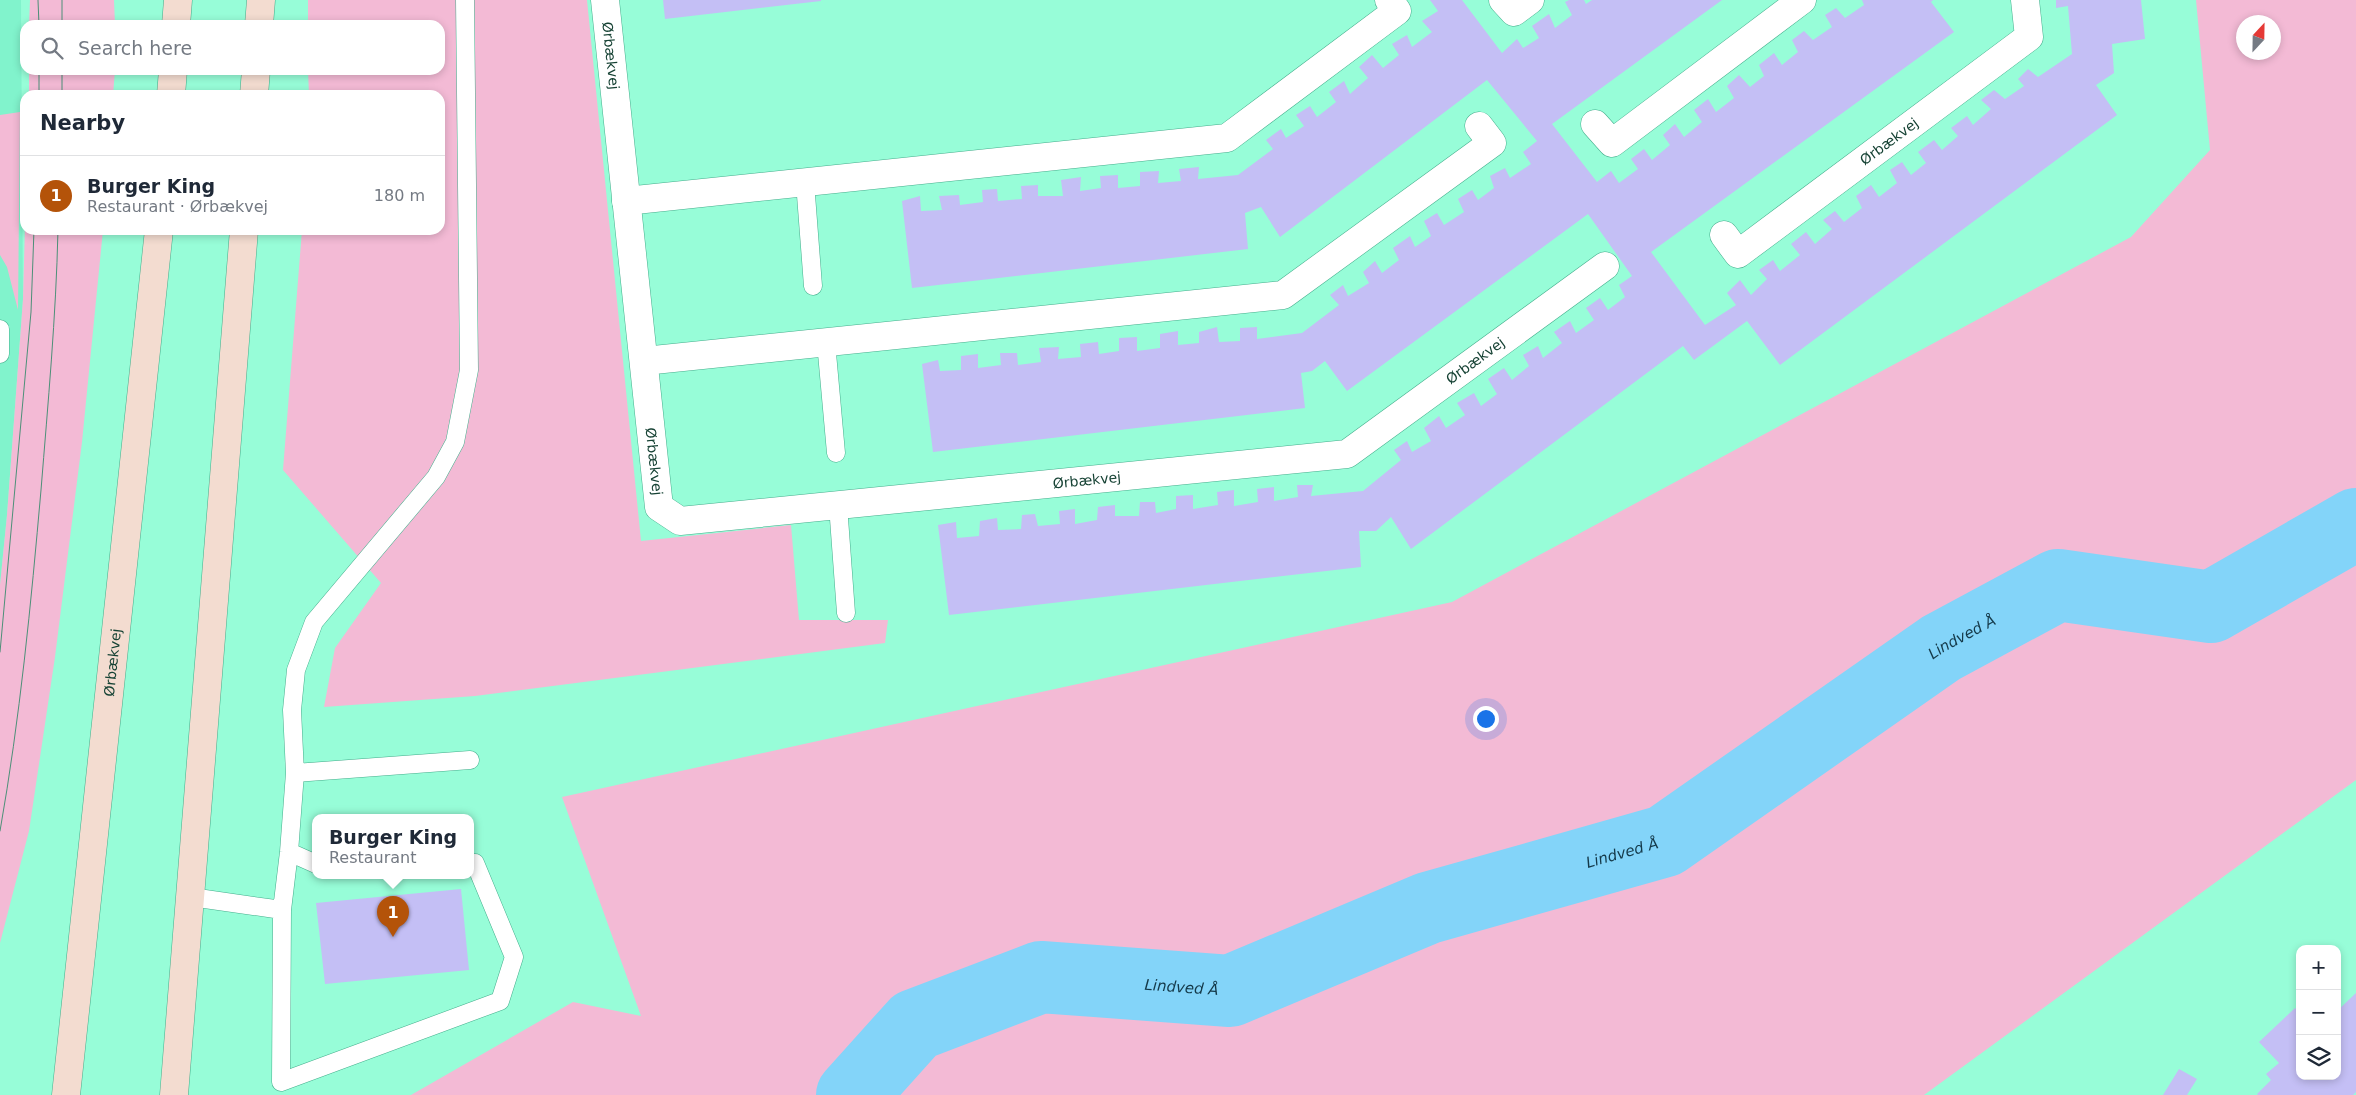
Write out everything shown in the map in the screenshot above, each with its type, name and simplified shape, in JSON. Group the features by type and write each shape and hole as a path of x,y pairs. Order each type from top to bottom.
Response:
{"main road":[{"path":"176,20 178,0"},
{"path":"259,20 261,0"},
{"path":"171,90 172,75"},
{"path":"254,90 256,75"},
{"name":"Ørbækvej","path":"66,1095 158,235"},
{"path":"174,1095 244,235"}],"street":[{"name":"Ørbækvej","path":"605,0 659,507 680,521 1347,454 1605,266"},
{"path":"626,201 1227,138 1397,11 1389,0"},
{"path":"1503,0 1514,12 1530,0"},
{"path":"1595,124 1612,143 1802,0"},
{"name":"Ørbækvej","path":"1724,235 1738,254 2029,37 2025,0"},
{"path":"644,361 1284,296 1492,143 1479,126"}],"lane":[{"path":"465,0 469,370 455,442 436,477 314,622 296,670 292,710 295,773 282,910 281,1082 500,1000 514,957 476,862 474,862"},
{"path":"805,182 813,286"},
{"path":"826,342 836,453"},
{"path":"838,505 846,613"},
{"path":"295,773 470,760"},
{"path":"289,852 312,862"},
{"path":"191,897 282,910"}],"shaded area":[{"path":"0,0 21,0 20,235 23,235 23,299 0,585"},
{"path":"30,0 114,0 115,20 29,20"},
{"path":"308,0 587,0 641,541 791,525 799,620 888,620 885,643 475,696 324,707 335,648 381,583 283,470 302,235 445,235 445,90 309,90 308,75 445,75 445,20 308,20"},
{"path":"2196,0 2356,0 2356,780 1924,1095 411,1095 573,1002 641,1016 562,797 1452,602 2131,237 2210,150"},
{"path":"29,75 115,75 113,90 29,90"},
{"path":"20,112 18,310 7,267 0,255 0,115"},
{"path":"25,235 103,235 82,442 55,657 29,831 0,943 0,585 23,299"}],"building":[{"path":"663,0 821,0 821,1 665,19"},
{"path":"1430,0 1462,0 1502,53 1517,39 1523,48 1539,38 1532,26 1549,14 1555,28 1572,15 1565,2 1569,0 1584,0 1586,4 1592,0 1722,0 1552,124 1597,182 1611,171 1619,183 1638,169 1631,159 1644,149 1652,160 1670,145 1663,135 1675,124 1684,137 1702,122 1694,110 1708,99 1716,112 1734,98 1727,86 1739,75 1750,87 1764,76 1759,65 1774,53 1782,65 1798,52 1792,40 1804,31 1813,40 1832,27 1825,15 1836,8 1845,18 1864,5 1862,0 1933,0 1931,2 1954,32 1651,252 1705,325 1736,305 1727,293 1740,280 1751,295 1767,279 1759,270 1773,260 1780,271 1800,255 1791,244 1806,232 1815,244 1832,229 1823,220 1835,211 1844,222 1862,208 1856,196 1871,185 1879,197 1897,183 1890,170 1902,162 1911,175 1926,163 1918,152 1934,140 1942,150 1958,136 1951,128 1967,116 1973,125 1991,109 1981,100 1994,90 2005,99 2024,86 2018,79 2028,69 2038,77 2072,54 2068,6 2056,8 2056,0 2141,0 2145,39 2112,44 2114,73 2096,85 2117,115 1780,365 1747,321 1694,360 1683,346 1411,549 1391,517 1376,531 1359,531 1361,567 949,615 938,525 956,522 957,538 979,536 980,521 997,518 998,530 1021,529 1022,515 1035,514 1038,526 1060,524 1059,511 1075,509 1075,524 1097,520 1098,507 1115,505 1115,516 1139,516 1140,502 1155,502 1156,513 1176,509 1176,496 1193,495 1193,509 1218,505 1217,492 1234,490 1234,506 1258,502 1257,489 1274,487 1274,501 1298,497 1297,485 1313,485 1311,496 1363,491 1401,460 1394,450 1407,441 1412,452 1431,441 1424,428 1439,416 1446,428 1465,415 1457,403 1474,393 1481,406 1497,394 1488,379 1504,368 1512,380 1529,366 1523,355 1538,346 1543,358 1562,343 1554,332 1570,321 1576,333 1594,320 1586,308 1600,298 1608,310 1625,297 1619,285 1632,276 1588,214 1347,391 1325,361 1312,371 1301,373 1305,408 933,452 922,364 938,360 940,371 961,370 961,356 978,354 978,368 1001,365 1000,353 1017,353 1018,365 1041,362 1039,348 1059,347 1058,359 1081,357 1080,344 1098,342 1099,354 1119,351 1119,338 1137,337 1137,351 1160,348 1160,334 1178,331 1178,345 1199,343 1199,332 1217,327 1219,342 1240,341 1240,328 1257,327 1257,339 1302,333 1339,305 1330,295 1343,285 1348,296 1369,283 1363,272 1375,261 1382,273 1399,260 1393,248 1410,236 1415,247 1431,236 1424,221 1437,213 1444,225 1464,212 1458,199 1472,190 1478,200 1494,188 1490,176 1505,168 1510,178 1531,164 1523,152 1537,141 1487,80 1280,237 1261,207 1245,213 1248,249 912,288 902,201 920,196 921,211 942,210 939,196 959,195 960,205 983,202 982,190 997,189 998,201 1022,199 1021,186 1038,185 1038,196 1063,196 1061,180 1081,177 1080,191 1101,188 1100,176 1118,175 1118,188 1140,186 1140,172 1159,171 1158,183 1181,181 1179,169 1199,167 1198,179 1238,175 1273,149 1266,140 1281,129 1286,138 1304,126 1296,115 1310,106 1317,117 1336,102 1329,92 1344,81 1350,94 1368,78 1359,67 1372,55 1383,68 1399,55 1392,44 1407,35 1412,47 1432,32 1422,21 1438,11"},
{"path":"461,889 469,970 325,984 316,903"},
{"path":"2356,993 2356,1092 2353,1095 2258,1095 2271,1080 2266,1074 2279,1063 2259,1042 2295,1008 2296,1080 2341,1080 2341,1007"},
{"path":"2179,1069 2197,1079 2187,1095 2163,1095"}],"waterway":[{"name":"Lindved Å","path":"852,1095 915,1025 1041,977 1230,991 1428,908 1665,841 1941,648 2058,585 2211,607 2356,524"}],"tram line":[{"path":"38,0 39,20"},
{"path":"62,0 62,20"},
{"path":"39,75 39,90"},
{"path":"62,75 62,90"},
{"path":"0,652 31,312 34,235"},
{"path":"0,831 19,704 33,575 51,360 58,235"}],"place":[{"name":"Burger King","path":"393,937"}]}
